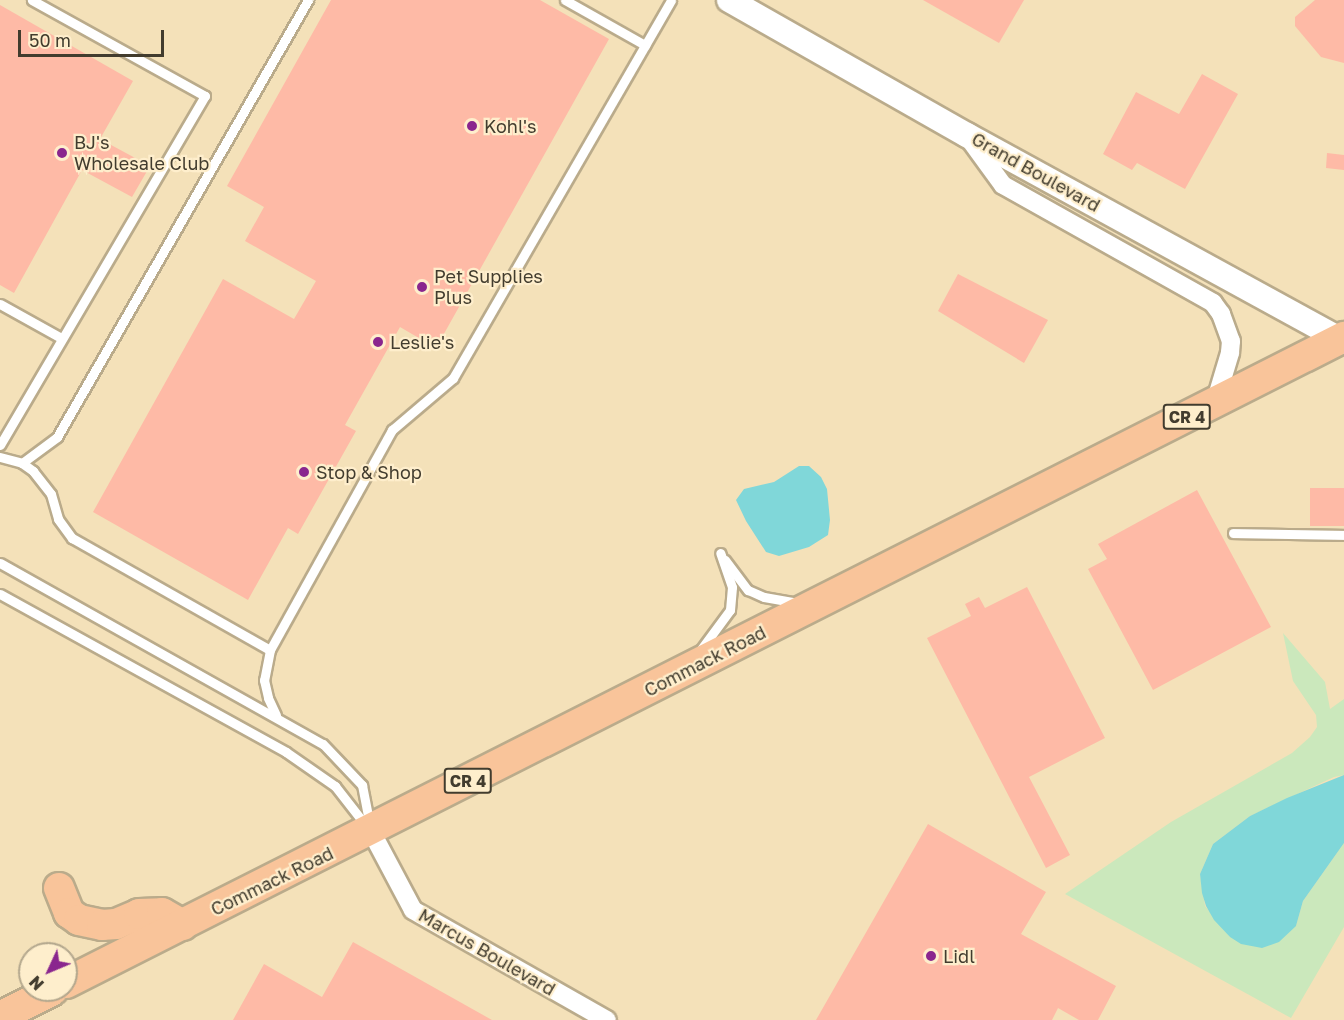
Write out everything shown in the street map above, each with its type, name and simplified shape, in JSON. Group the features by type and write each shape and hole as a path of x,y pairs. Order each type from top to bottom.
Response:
{"main road":[{"name":"Commack Road","path":"78,978 1343,340"},
{"path":"59,888 69,913 79,920 102,925 116,924 139,914 162,913 183,925"},
{"path":"0,1017 29,1002"}],"street":[{"name":"Grand Boulevard","path":"729,0 968,135 1343,340"},
{"path":"968,135 1003,185 1213,303 1221,314 1231,341 1230,353 1215,403"},
{"name":"Marcus Boulevard","path":"371,831 413,910 607,1020"}],"lane":[{"path":"0,445 205,96 32,0"},
{"path":"22,463 57,437 308,0"},
{"path":"565,0 645,45"},
{"path":"276,715 268,698 264,680 270,650 392,430 453,378 671,0"},
{"path":"0,304 61,338"},
{"path":"0,457 22,463 51,494 58,519 72,538 270,650"},
{"path":"1233,533 1344,535"},
{"path":"682,672 730,610 732,587 720,553 748,590 764,597 813,606"},
{"path":"0,563 276,715 323,744 362,785 371,831"},
{"path":"0,594 286,752 335,786 371,831"}],"shaded area":[{"path":"0,0 1344,0 1344,1020 0,1020"}],"green space":[{"path":"1283,633 1325,682 1330,709 1344,699 1344,775 1334,777 1250,816 1213,844 1200,874 1205,906 1230,937 1296,926 1303,901 1344,843 1344,927 1291,1018 1065,894 1171,822 1292,753 1310,737 1317,727 1316,715 1293,681"}],"water":[{"path":"799,466 809,466 821,477 827,489 830,520 828,535 809,547 779,556 766,552 746,521 736,500 744,489 774,482"},
{"path":"1344,775 1344,843 1303,901 1296,926 1279,942 1262,948 1241,944 1230,937 1214,920 1202,893 1200,874 1213,844 1250,816"}],"building":[{"path":"331,0 540,0 609,39 436,348 400,327 345,425 356,431 298,534 288,528 248,600 93,512 223,279 294,319 316,281 245,241 264,207 227,186"},
{"path":"923,0 1024,0 999,43"},
{"path":"1315,0 1344,0 1344,63 1321,57 1295,26 1295,17"},
{"name":"BJ's Wholesale Club","path":"0,5 133,81 100,139 150,166 132,197 82,170 14,293 0,285"},
{"path":"1202,74 1238,94 1185,189 1137,163 1132,170 1103,154 1136,92 1179,114"},
{"path":"1327,153 1344,155 1344,170 1326,168"},
{"path":"958,274 1048,320 1024,363 938,311"},
{"path":"1310,488 1344,488 1344,526 1310,526"},
{"path":"1197,490 1271,627 1153,690 1088,569 1107,559 1098,544"},
{"path":"1027,587 1105,738 1029,777 1070,855 1046,868 927,638 971,616 965,604 979,597 985,608"},
{"name":"Lidl","path":"928,824 1046,892 1021,934 1116,986 1098,1020 1079,1020 1058,1008 1052,1020 816,1020"},
{"path":"353,942 492,1020 233,1020 264,964 322,997"}],"place":[{"name":"Kohl's","path":"472,126"},
{"name":"BJ's Wholesale Club","path":"62,153"},
{"name":"Pet Supplies Plus","path":"422,287"},
{"name":"Leslie's","path":"378,342"},
{"name":"Stop & Shop","path":"304,472"},
{"name":"Lidl","path":"931,956"}]}
